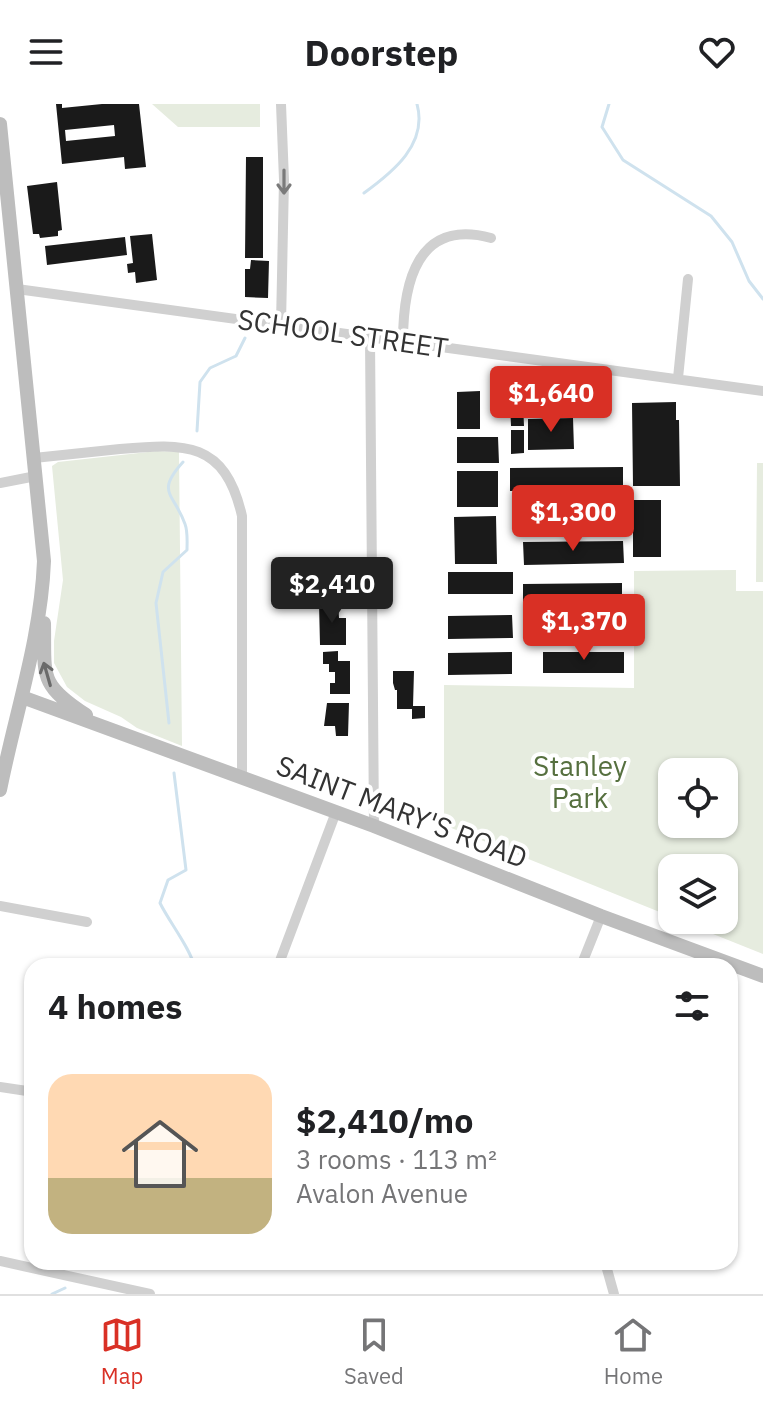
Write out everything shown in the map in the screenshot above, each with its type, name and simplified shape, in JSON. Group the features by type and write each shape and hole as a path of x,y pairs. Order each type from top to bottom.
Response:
{"street":[{"path":"281,104 284,180 281,324"},
{"path":"0,124 4,210 17,289 44,561 43,657 47,681 56,695 113,732"},
{"path":"403,342 408,286 412,272 427,247 454,234 471,233 491,238"},
{"path":"678,378 688,279"},
{"name":"SCHOOL STREET","path":"17,289 763,391"},
{"path":"370,338 374,826"},
{"path":"34,458 163,445 188,447 211,459 229,479 238,497 242,516 242,778"},
{"path":"0,483 36,476"},
{"path":"0,790 4,749 22,697 43,585"},
{"name":"SAINT MARY'S ROAD","path":"22,697 374,826 714,958"},
{"path":"281,958 336,812"},
{"path":"0,906 87,922"},
{"path":"584,958 601,916"},
{"name":"SAINT MARY'S ROAD","path":"738,967 763,976"},
{"path":"0,1087 24,1089"},
{"path":"0,1261 24,1266"},
{"path":"41,1270 150,1294"},
{"path":"607,1270 614,1294"}],"green space":[{"path":"152,104 260,104 260,127 178,127"},
{"path":"157,451 179,452 182,746 137,728 85,701 67,687 54,663 63,580 52,466 58,462"},
{"path":"757,463 763,463 763,582 756,582"},
{"name":"Stanley Park","path":"736,570 736,591 763,591 763,954 713,934 738,934 738,854 658,854 658,911 444,825 444,685 634,688 634,571"}],"building":[{"path":"56,104 62,104 62,108 139,104 146,167 125,169 124,157 62,164","holes":["114,125 115,136 66,141 65,130"]},
{"path":"246,157 263,157 263,258 245,258"},
{"path":"57,182 62,230 58,231 58,236 40,238 39,234 33,234 27,186"},
{"path":"152,234 157,280 136,283 135,272 128,273 127,264 133,263 130,236"},
{"path":"125,237 127,255 47,265 45,246"},
{"path":"251,260 269,261 268,298 245,297 245,269 250,269"},
{"path":"480,391 480,429 457,429 457,392"},
{"path":"676,402 680,486 633,486 632,403"},
{"path":"510,403 523,403 524,426 511,426"},
{"path":"573,418 574,449 528,450 528,419"},
{"path":"511,430 524,430 524,453 511,454"},
{"path":"457,437 498,437 499,463 457,463"},
{"path":"623,467 623,490 510,491 510,468"},
{"path":"457,471 498,471 498,507 457,507"},
{"path":"522,500 623,500 623,522 522,523"},
{"path":"633,500 661,500 661,557 633,557"},
{"path":"496,516 497,564 455,564 454,517"},
{"path":"623,541 624,563 524,565 523,542"},
{"path":"448,572 513,572 513,594 448,594"},
{"path":"622,583 622,624 523,625 523,584"},
{"path":"338,602 339,618 346,618 346,645 320,645 319,603"},
{"path":"512,615 513,638 448,639 448,616"},
{"path":"338,651 338,661 350,661 350,694 330,694 330,683 335,683 335,672 329,672 329,664 323,664 323,652"},
{"path":"512,652 512,674 448,675 448,653"},
{"path":"543,652 624,652 624,673 543,673"},
{"path":"393,671 414,671 413,706 425,706 425,718 412,719 412,709 397,709"},
{"path":"327,703 349,703 348,736 336,736 335,726 324,726"}],"waterway":[{"path":"364,193 406,156 417,132 417,104"},
{"path":"609,104 602,127 623,160 711,216 732,242 749,281 763,299"},
{"path":"197,431 200,382 210,368 236,356 245,338"},
{"path":"169,723 156,603 163,572 187,550 186,527 168,487 183,462"},
{"path":"174,773 186,870 168,880 160,903 191,958"},
{"path":"52,1294 65,1288"}]}
